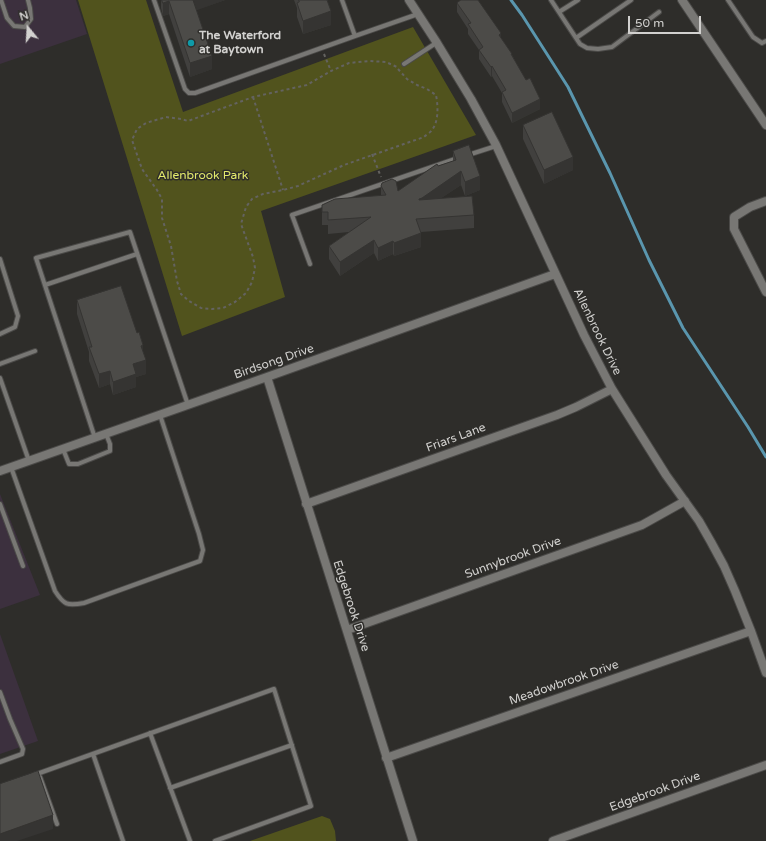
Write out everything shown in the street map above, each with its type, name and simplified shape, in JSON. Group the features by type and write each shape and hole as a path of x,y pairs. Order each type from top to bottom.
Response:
{"street":[{"name":"Allenbrook Drive","path":"409,0 471,99 496,145 584,335 612,388 666,475 699,521 724,566 766,672"},
{"path":"682,0 766,125"},
{"path":"766,201 750,207 734,217 734,229 766,292"},
{"name":"Birdsong Drive","path":"0,472 556,274"},
{"name":"Edgebrook Drive","path":"267,377 413,841"},
{"name":"Friars Lane","path":"306,504 576,408 612,388"},
{"name":"Sunnybrook Drive","path":"347,630 642,525 684,501"},
{"name":"Meadowbrook Drive","path":"386,758 751,631"},
{"name":"Edgebrook Drive","path":"553,841 766,765"}],"lane":[{"path":"1,0 7,18 14,26 25,27 31,19 28,0"},
{"path":"154,0 185,89 189,92 195,93 418,14"},
{"path":"342,0 355,36"},
{"path":"551,0 580,44 587,48 612,48 660,12"},
{"path":"559,12 578,0"},
{"path":"576,38 631,0"},
{"path":"728,0 753,37 762,43 766,41"},
{"path":"404,64 437,43"},
{"path":"310,264 292,215 496,145"},
{"path":"95,438 36,258 130,232 188,405"},
{"path":"45,285 137,254"},
{"path":"0,258 18,316 15,327 0,334"},
{"path":"0,364 35,350"},
{"path":"0,378 29,461"},
{"path":"11,467 55,591 62,601 71,605 84,602 200,561 203,550 160,415"},
{"path":"63,449 68,464 78,464 110,451 110,444 106,434"},
{"path":"0,504 23,566"},
{"path":"0,523 6,521"},
{"path":"32,775 274,689 311,806 215,841"},
{"path":"0,692 23,749 22,754 0,762"},
{"path":"150,733 190,841"},
{"path":"170,788 292,745"},
{"path":"92,754 123,841"},
{"path":"39,773 57,824"}],"path":[{"path":"321,48 331,71"},
{"path":"370,61 386,62 397,67 407,79 436,95 438,107 432,130 424,137 344,164 298,186 263,194 252,199 246,207 241,224 253,257 255,268 252,282 246,293 235,302 223,308 212,309 201,308 181,294 171,246 162,218 162,199 142,169 132,140 137,129 146,123 166,117 188,121 253,98 307,85 331,71 349,63 370,61"},
{"path":"397,67 404,64"},
{"path":"253,98 283,190"},
{"path":"372,154 383,184"}],"shaded area":[{"path":"0,0 76,0 87,34 0,64"},
{"path":"0,494 40,595 0,609"},
{"path":"0,634 38,741 0,754"}],"green space":[{"name":"Allenbrook Park","path":"78,0 146,0 183,112 413,27 476,135 261,211 285,297 182,336"},
{"path":"322,816 330,819 335,831 336,841 250,841"}],"building":[{"name":"The Waterford at Baytown","path":"162,0 193,0 212,56 190,63 169,1 163,3"},
{"path":"299,0 327,0 331,11 303,21 297,3"},
{"path":"461,0 478,0 501,33 499,35 512,54 526,80 530,78 540,99 512,113 502,92 506,90 492,66 491,67 479,50 483,47 468,24 471,23 457,3"},
{"path":"552,112 573,157 544,170 523,125"},
{"path":"469,145 480,176 465,182 461,171 419,200 472,196 474,215 416,219 421,233 394,243 393,241 378,248 374,240 340,262 329,246 371,217 328,220 328,212 322,212 322,205 335,199 386,195 381,186 382,183 392,179 396,181 398,191 437,164 438,166 456,160 453,151"},
{"path":"121,286 137,333 139,332 143,345 141,346 146,360 133,364 136,374 113,382 110,371 99,374 89,347 92,347 77,300"},
{"path":"38,771 53,815 0,834 0,784"}],"waterway":[{"path":"511,0 568,87 610,173 649,260 683,328 766,457"}],"place":[{"name":"The Waterford at Baytown","path":"191,43"}]}
